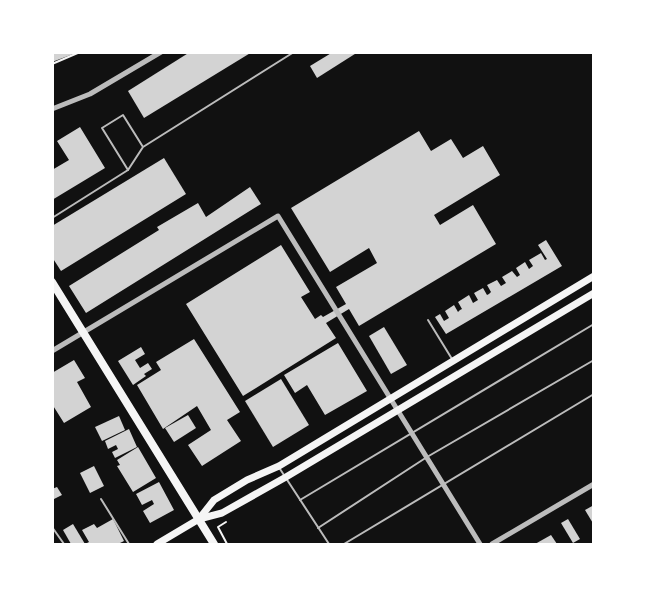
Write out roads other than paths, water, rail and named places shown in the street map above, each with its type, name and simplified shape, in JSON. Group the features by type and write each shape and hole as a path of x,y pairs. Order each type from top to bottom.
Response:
{"highway":[{"path":"52,282 214,544"}],"main road":[{"path":"199,519 214,500 247,480 279,466 593,278"},
{"path":"157,544 199,519 222,513 286,477 594,293"}],"street":[{"path":"52,109 90,94 161,52"},
{"path":"52,351 278,216 480,544"},
{"path":"492,544 594,484"}],"lane":[{"path":"52,218 128,170 143,147 294,52"},
{"path":"128,170 102,128 123,115 143,147"},
{"path":"428,320 454,361"},
{"path":"300,500 594,324"},
{"path":"318,528 427,457 594,360"},
{"path":"344,544 594,394"},
{"path":"279,466 329,544"},
{"path":"101,499 129,544"},
{"path":"52,527 64,544"}]}
